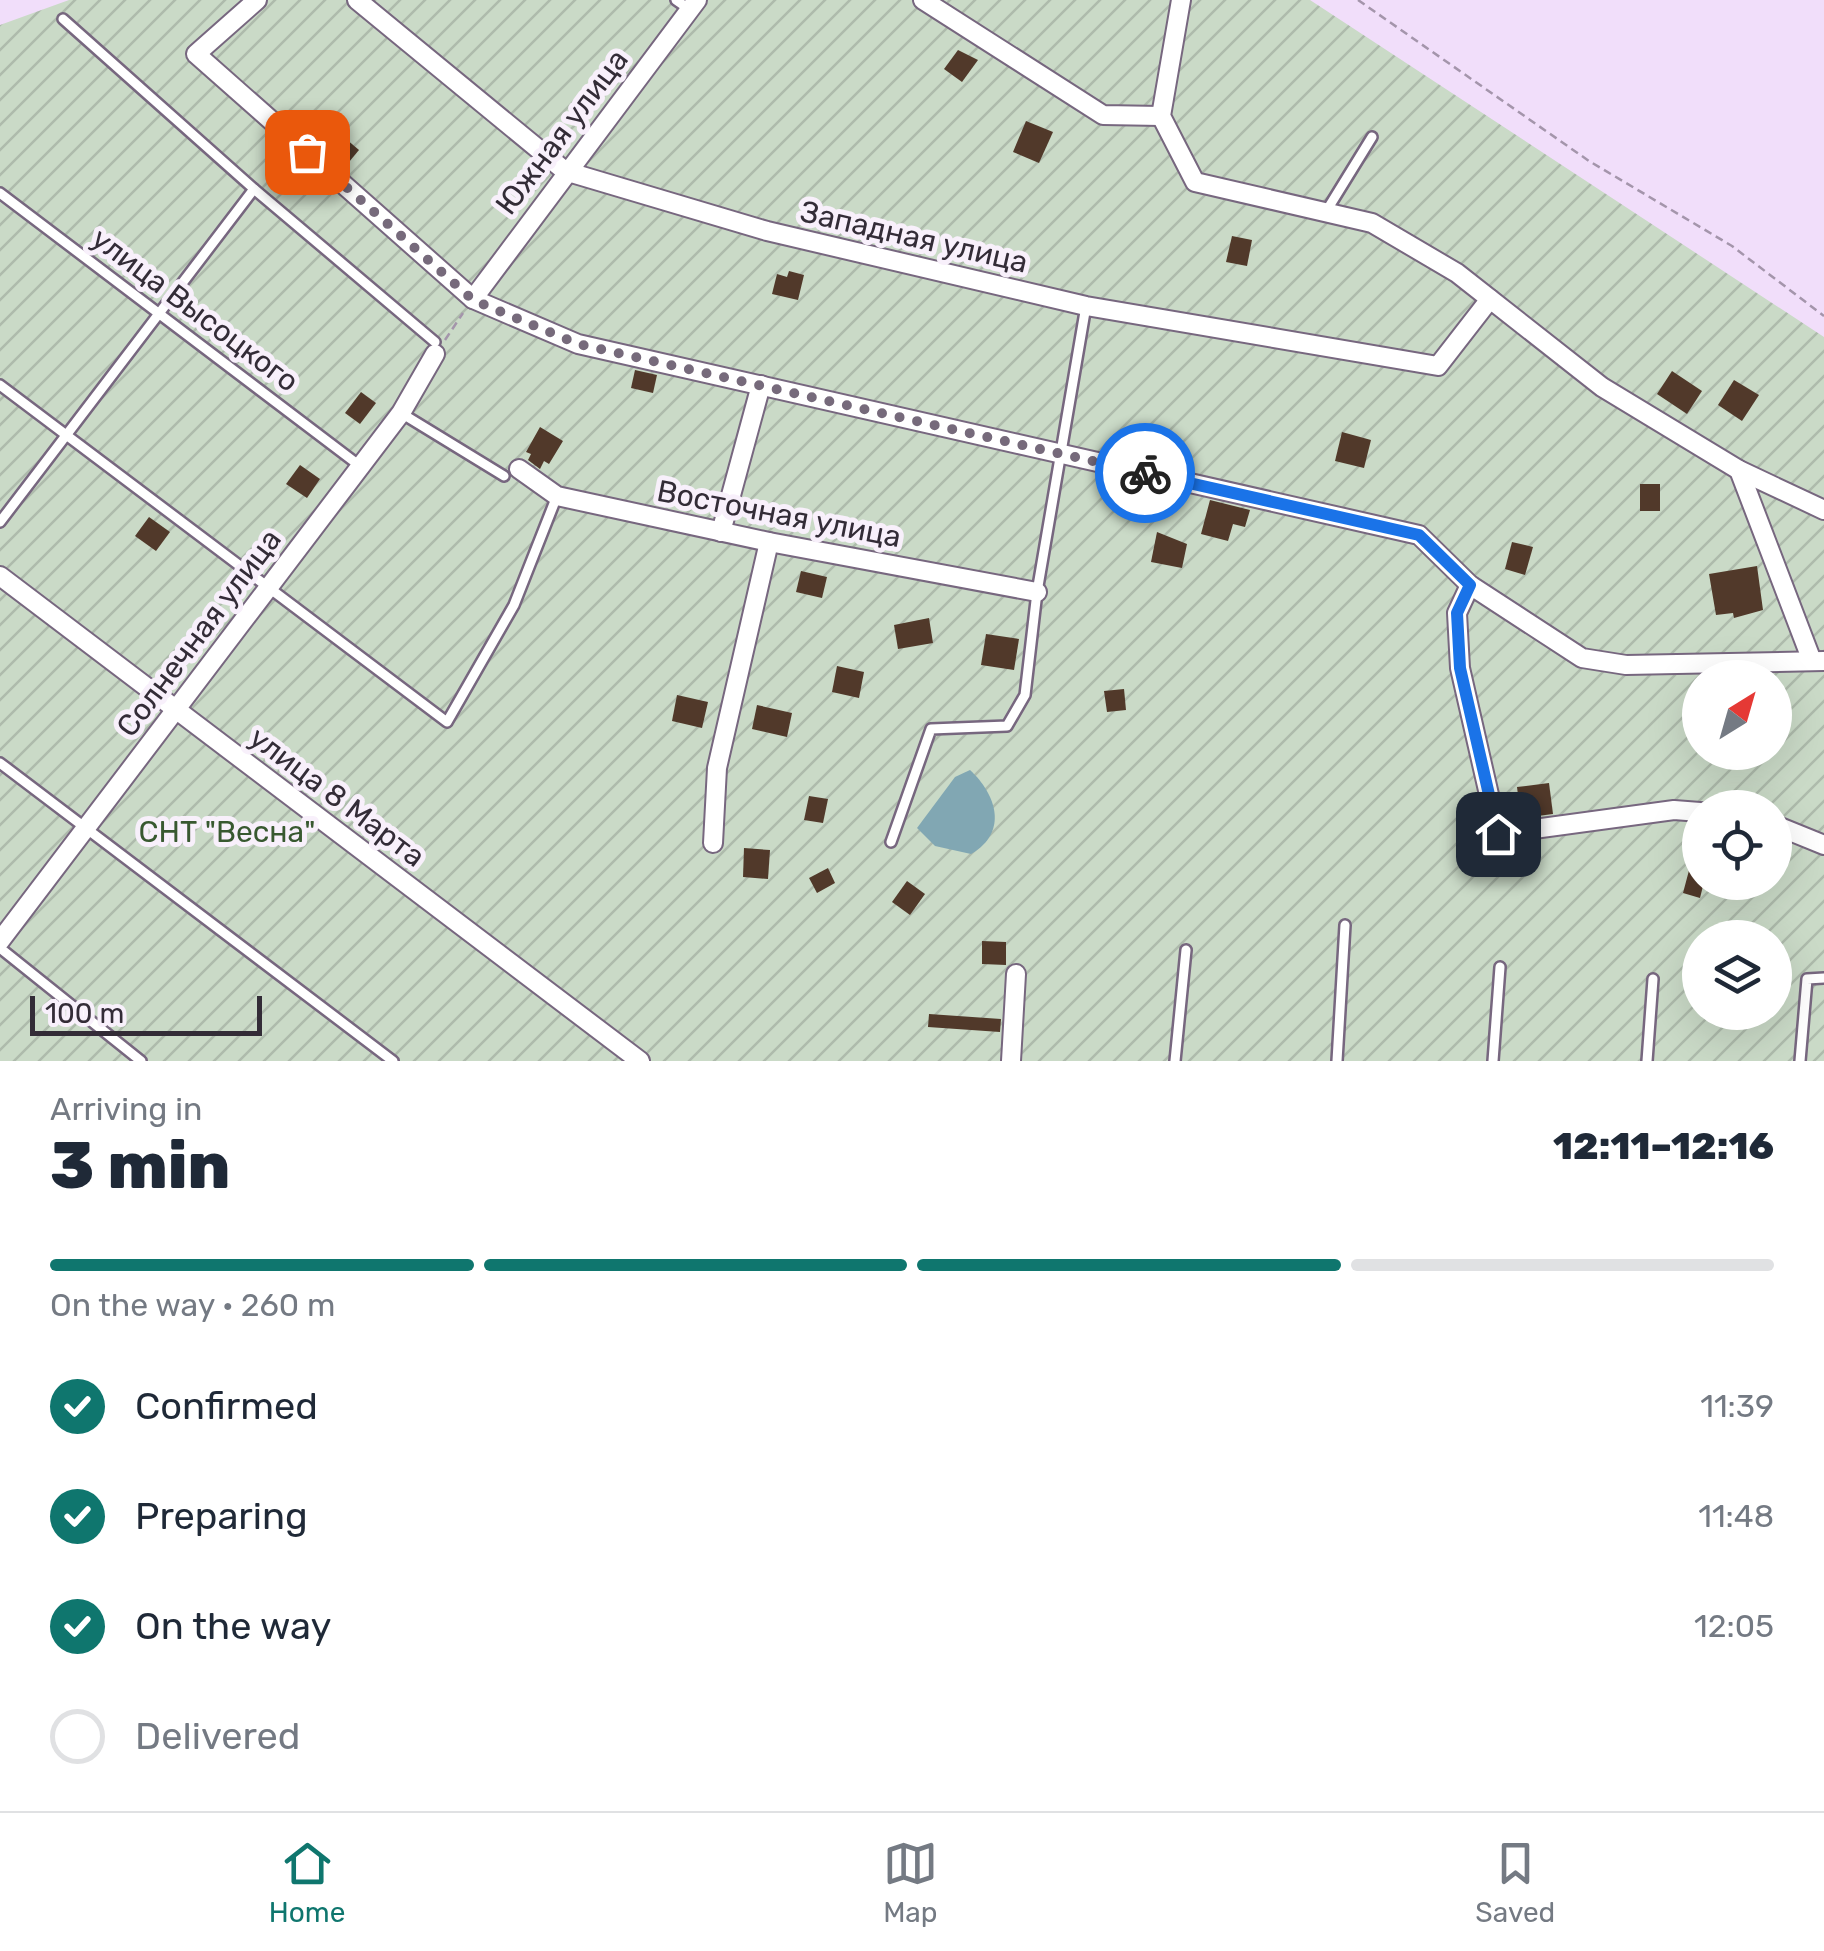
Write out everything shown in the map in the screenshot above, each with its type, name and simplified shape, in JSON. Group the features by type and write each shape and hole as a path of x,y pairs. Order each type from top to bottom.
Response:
{"street":[{"path":"257,0 196,54 473,300 578,344 1419,535 1470,585 1582,658 1626,665 1818,661 1740,470"},
{"name":"Западная улица","path":"356,0 565,171 767,231 1086,306 1438,366 1490,299"},
{"path":"923,0 1104,115 1160,116"},
{"path":"1182,0 1160,116 1194,182 1372,223 1490,299 1602,387 1740,470 1824,510"},
{"name":"Южная улица","path":"473,300 687,3"},
{"name":"Солнечная улица","path":"0,945 401,413 435,348"},
{"path":"721,532 761,385"},
{"name":"Восточная улица","path":"511,473 557,496 768,542 1037,592"},
{"path":"712,843 717,768 768,542"},
{"name":"улица 8 Марта","path":"0,576 640,1061"},
{"path":"1470,585 1457,613 1460,668 1498,834 1682,811"},
{"path":"1792,831 1824,845"},
{"path":"1011,1061 1016,974"}],"lane":[{"path":"63,19 435,348"},
{"path":"1327,210 1372,137"},
{"path":"0,522 64,433 254,190"},
{"name":"улица Высоцкого","path":"0,193 360,466"},
{"path":"891,842 931,729 1007,726 1025,695 1037,592 1086,306"},
{"path":"0,385 447,722 514,605 557,496"},
{"path":"401,413 511,473"},
{"path":"0,763 393,1061"},
{"path":"1337,1061 1345,924"},
{"path":"0,945 141,1061"},
{"path":"1174,1061 1186,950"},
{"path":"1492,1061 1500,968"},
{"path":"1800,1061 1808,979 1824,978"},
{"path":"1646,1061 1653,979"}],"path":[{"path":"1358,0 1589,161 1732,246 1824,316"},
{"path":"435,348 473,300"}],"green space":[{"name":"СНТ \"Весна\"","path":"69,0 1310,0 1824,337 1824,1061 0,1061 0,25"}],"water":[{"path":"970,770 986,790 994,813 991,835 971,854 935,846 917,828 955,777"}],"building":[{"path":"958,50 978,60 962,82 944,69"},
{"path":"1026,121 1053,132 1039,163 1013,152"},
{"path":"333,128 359,150 344,168 319,146"},
{"path":"1232,236 1252,240 1247,266 1226,262"},
{"path":"789,271 804,275 798,300 772,294 777,274 787,277"},
{"path":"635,370 657,375 653,393 631,388"},
{"path":"1672,371 1702,391 1687,414 1657,394"},
{"path":"1734,380 1759,395 1742,421 1718,405"},
{"path":"361,392 376,403 360,424 345,413"},
{"path":"540,427 563,441 549,464 544,461 540,469 528,460 531,454 526,452"},
{"path":"1342,432 1371,440 1364,468 1335,461"},
{"path":"300,465 320,479 307,498 286,484"},
{"path":"1640,484 1660,484 1660,511 1640,511"},
{"path":"1210,500 1250,510 1245,527 1233,524 1228,541 1201,534"},
{"path":"149,517 170,532 156,551 135,536"},
{"path":"1157,532 1187,544 1182,568 1151,562"},
{"path":"1512,542 1533,547 1525,575 1505,569"},
{"path":"1757,566 1763,610 1734,618 1733,613 1716,615 1709,574"},
{"path":"801,571 827,577 822,598 796,592"},
{"path":"929,618 933,643 898,649 894,625"},
{"path":"986,634 1019,639 1014,670 981,665"},
{"path":"837,666 864,672 859,698 832,692"},
{"path":"1124,689 1126,710 1107,712 1104,691"},
{"path":"677,695 708,702 702,728 672,721"},
{"path":"757,705 792,713 787,737 752,729"},
{"path":"1549,783 1553,814 1521,818 1517,787"},
{"path":"809,796 828,799 823,823 804,820"},
{"path":"744,848 770,850 768,879 743,877"},
{"path":"828,868 835,883 817,893 809,878"},
{"path":"907,881 925,894 910,915 892,902"},
{"path":"982,941 1006,942 1006,965 982,964"},
{"path":"929,1014 1001,1019 1000,1032 928,1027"}],"way so far":[{"path":"307,152 473,300 578,344 1145,473"}],"route":[{"path":"1145,473 1419,535 1470,585 1457,613 1460,668 1498,834"}]}
